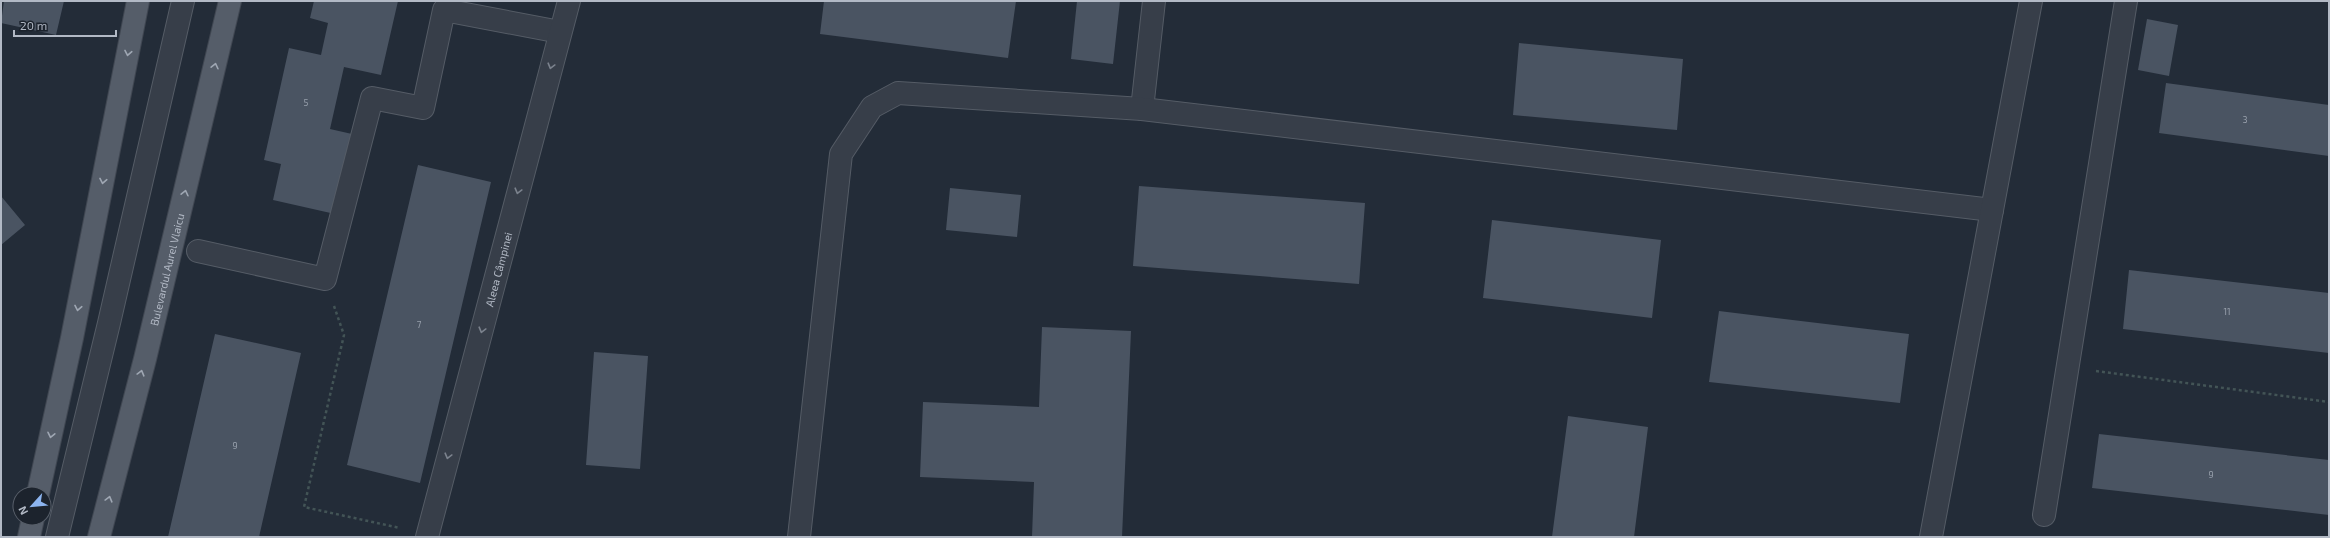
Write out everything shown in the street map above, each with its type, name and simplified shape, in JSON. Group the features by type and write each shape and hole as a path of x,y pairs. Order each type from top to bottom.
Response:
{"main road":[{"path":"40,486 72,338 138,1"},
{"name":"Bulevardul Aurel Vlaicu","path":"99,537 147,352 230,1"},
{"path":"29,537 31,526"}],"street":[{"path":"57,537 109,323 183,1"},
{"name":"Aleea Câmpinei","path":"428,536 569,1"},
{"path":"1142,109 1154,1"},
{"path":"1931,537 2031,1"},
{"path":"2044,515 2126,1"},
{"path":"198,251 325,279 372,98 423,108 444,10 560,32"},
{"path":"798,537 841,154 872,107 898,93 1142,109 1992,210"}],"path":[{"path":"325,279 344,335 304,507 428,536"},
{"path":"2067,367 2329,402"}],"building":[{"path":"4,1 64,1 56,35 1,23"},
{"path":"314,1 398,1 381,75 344,67 330,129 352,134 335,214 273,200 281,164 264,160 289,48 321,55 328,23 310,18"},
{"path":"824,1 1016,1 1008,58 820,34"},
{"path":"1077,1 1120,1 1113,64 1071,59"},
{"path":"2147,19 2178,25 2169,76 2138,70"},
{"path":"1519,43 1683,59 1677,130 1513,115"},
{"path":"2166,83 2329,105 2329,156 2159,133"},
{"path":"418,165 491,182 420,483 347,465"},
{"path":"1139,186 1365,203 1359,284 1133,266"},
{"path":"950,188 1021,195 1017,237 946,230"},
{"path":"1,196 25,225 1,245"},
{"path":"1492,220 1661,240 1652,318 1483,298"},
{"path":"2129,270 2329,293 2329,353 2123,329"},
{"path":"1719,311 1909,334 1900,403 1709,382"},
{"path":"1042,327 1131,331 1122,537 1032,537 1034,482 920,477 923,402 1039,407"},
{"path":"215,334 301,353 259,537 168,537"},
{"path":"594,352 648,356 640,469 586,465"},
{"path":"1568,416 1648,427 1634,537 1552,537"},
{"path":"2099,434 2329,460 2329,515 2092,488"}]}
